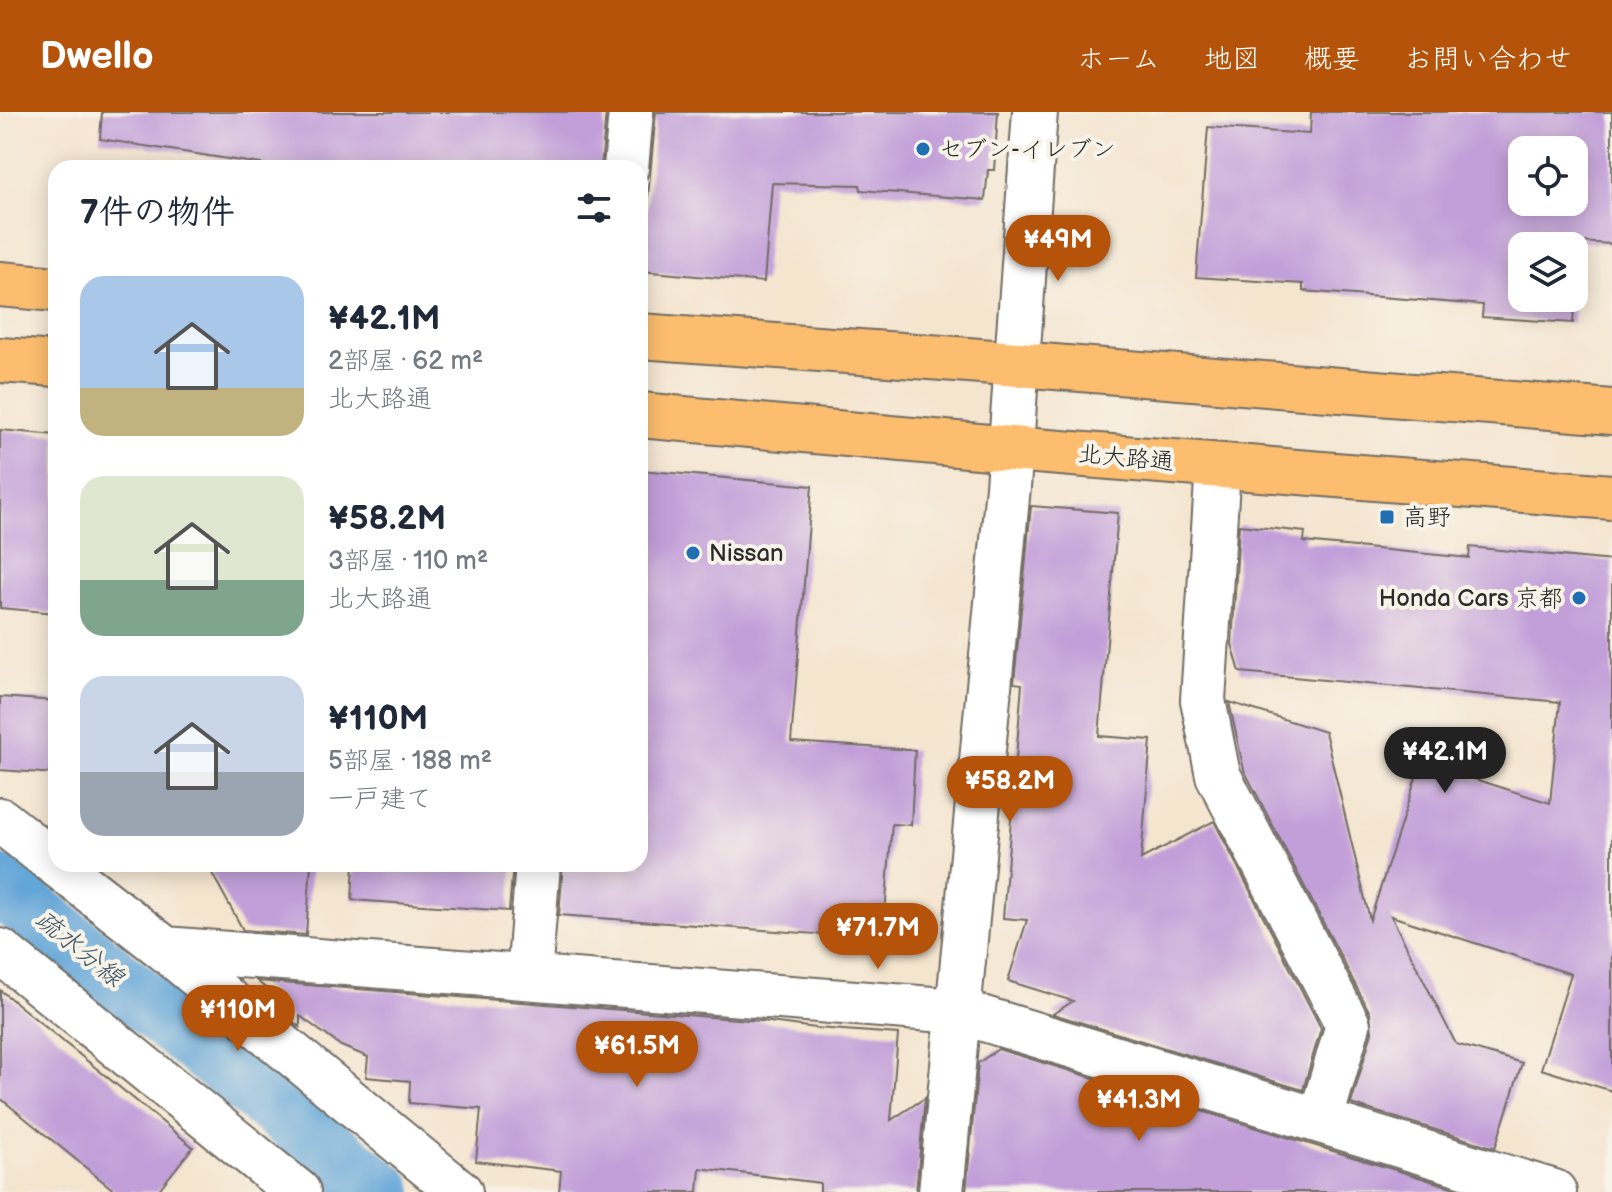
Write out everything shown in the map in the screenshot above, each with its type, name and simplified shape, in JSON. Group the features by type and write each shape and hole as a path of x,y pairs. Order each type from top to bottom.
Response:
{"main road":[{"path":"0,284 48,288"},
{"path":"648,337 1612,412"},
{"path":"0,360 48,363"},
{"name":"北大路通","path":"648,416 1011,449 1612,497"}],"street":[{"path":"627,160 631,112"},
{"path":"941,1192 1019,365 1035,112"},
{"path":"1218,466 1203,700 1218,775 1348,1025 1320,1121"},
{"path":"0,820 48,858"},
{"path":"66,872 165,949 460,1192"},
{"path":"529,977 537,872"},
{"path":"165,949 958,1011 1320,1121 1506,1186 1554,1192"},
{"path":"0,951 298,1192"}],"building":[{"path":"102,112 606,112 602,160 235,160 100,139"},
{"path":"656,112 998,112 994,170 988,170 985,200 861,190 860,185 772,183 764,282 648,272 648,197"},
{"path":"1311,112 1612,112 1612,244 1588,243 1588,232 1508,232 1508,312 1574,312 1573,323 1482,317 1483,305 1303,291 1303,284 1196,277 1208,127 1310,134"},
{"path":"0,430 48,434 48,612 0,608"},
{"path":"648,471 812,486 791,742 915,750 911,825 892,824 883,939 559,915 562,872 648,872"},
{"path":"1031,506 1118,513 1099,736 1151,740 1141,859 1214,821 1321,1028 1303,1090 1053,1014 1073,1001 1008,981 1027,920 1003,918 1022,684 1014,683"},
{"path":"1239,525 1305,532 1304,542 1469,558 1470,547 1612,561 1612,1091 1541,1069 1571,974 1391,916 1456,1044 1522,1063 1495,1148 1351,1104 1372,1032 1370,1013 1244,770 1229,702 1325,732 1370,920 1421,762 1550,803 1560,702 1240,672 1232,644"},
{"path":"0,697 48,700 48,773 0,770"},
{"path":"211,872 310,872 306,935 243,930"},
{"path":"354,872 512,872 509,911 352,900"},
{"path":"257,981 898,1034 891,1120 925,1098 916,1192 820,1192 820,1183 700,1168 698,1192 559,1192 561,1171 476,1161 481,1109 409,1103 410,1081 366,1077 368,1057 341,1046 300,1016 300,1027 293,1022 281,1001"},
{"path":"0,990 193,1147 157,1192 116,1192 0,1098"},
{"path":"998,1049 1468,1192 966,1192 978,1063"}],"waterway":[{"name":"疏水分線","path":"0,886 382,1192"}],"place":[{"name":"セブン-イレブン","path":"923,149"},
{"name":"高野","path":"1387,517"},
{"name":"Nissan","path":"693,553"},
{"name":"Honda Cars 京都","path":"1579,598"}]}
